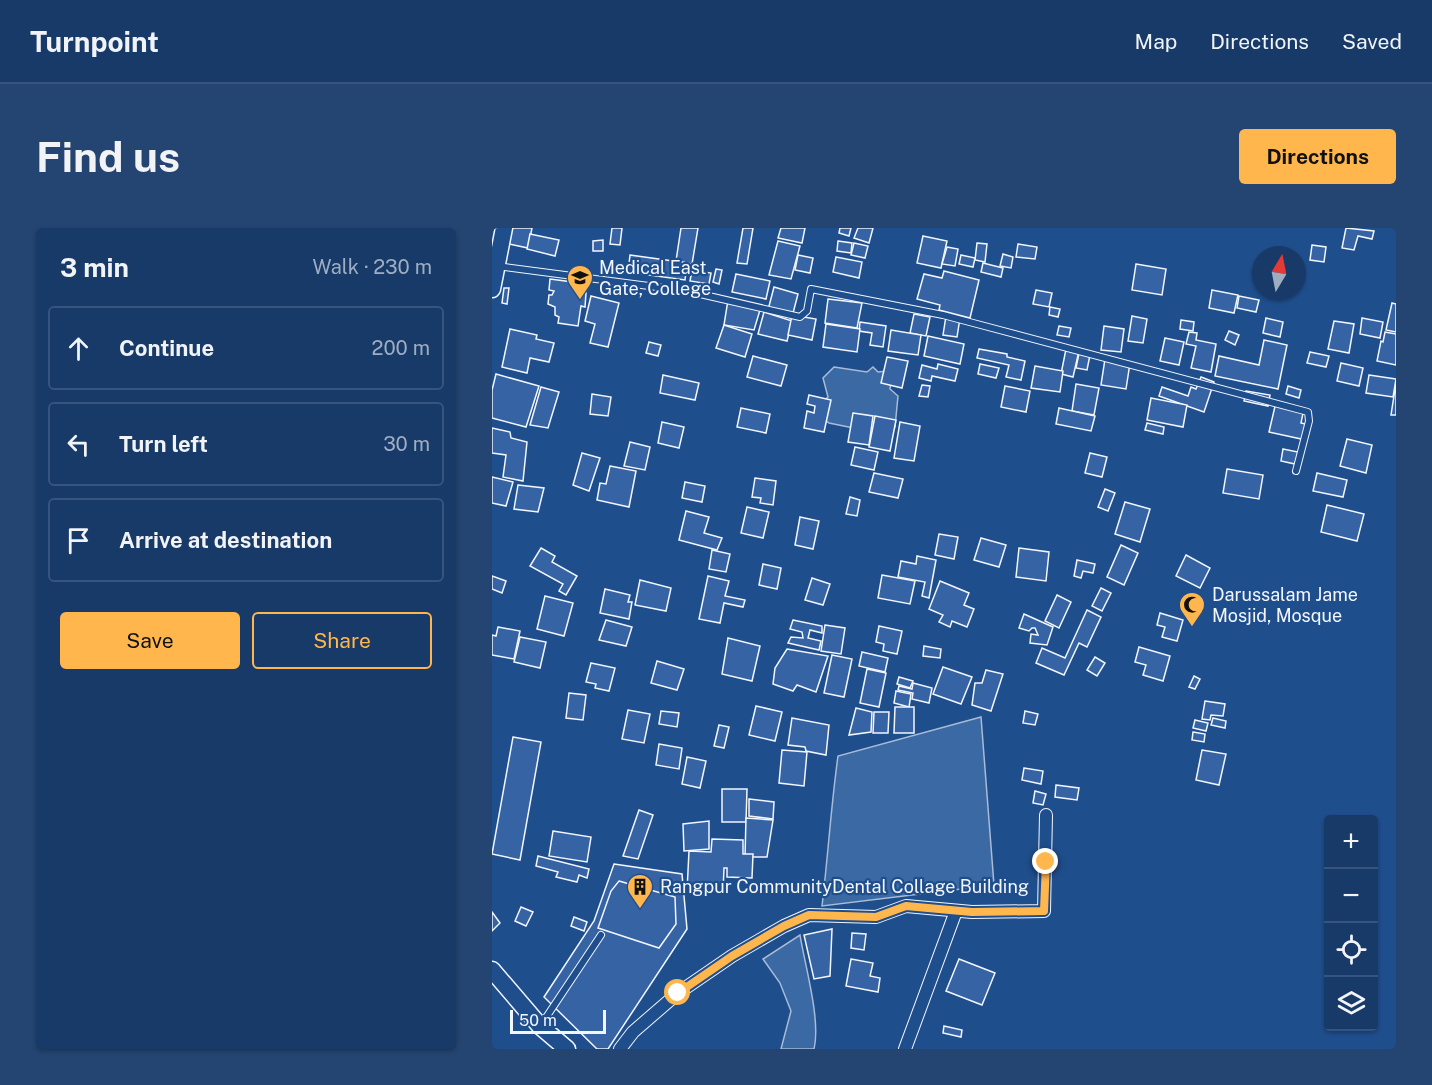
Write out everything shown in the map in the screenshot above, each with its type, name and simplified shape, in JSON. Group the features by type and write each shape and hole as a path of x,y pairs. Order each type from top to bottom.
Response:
{"main road":[{"path":"492,289 494,266 504,228"},
{"path":"492,970 540,1026 567,1049"}],"street":[{"path":"620,1049 633,1032 678,993 732,956 784,926 809,915 876,917 906,906 956,911 1044,911 1046,815"},
{"path":"905,1049 956,911"}],"lane":[{"path":"494,266 687,291 800,317 807,311 811,289 943,315 1308,412 1309,421 1296,471"},
{"path":"540,1026 601,935"}],"water":[{"path":"834,367 867,372 873,367 878,372 887,371 891,382 890,389 898,396 895,427 892,433 878,433 829,423 824,419 824,400 828,397 823,378"},
{"path":"981,717 994,885 822,906 838,756"},
{"path":"800,935 814,1008 816,1037 814,1049 781,1049 791,1011 780,983 763,959"}],"building":[{"path":"507,228 532,228 528,248 504,243"},
{"path":"612,228 622,228 620,245 610,244"},
{"path":"681,228 698,228 692,264 676,261"},
{"path":"743,228 753,228 747,264 737,263"},
{"path":"781,228 805,228 802,243 778,238"},
{"path":"840,228 851,228 849,236 839,233"},
{"path":"858,228 873,228 869,243 854,238"},
{"path":"1346,228 1374,231 1372,239 1358,236 1354,250 1342,248"},
{"path":"530,234 559,240 555,256 527,249"},
{"path":"923,236 947,241 941,268 917,263"},
{"path":"603,240 603,251 593,251 593,241"},
{"path":"778,241 800,246 791,279 769,275"},
{"path":"838,241 852,243 851,253 837,251"},
{"path":"854,243 868,246 865,258 851,255"},
{"path":"977,243 987,244 985,262 975,260"},
{"path":"1018,244 1037,247 1035,259 1016,257"},
{"path":"1312,245 1326,247 1324,262 1310,260"},
{"path":"947,247 958,249 955,266 942,264"},
{"path":"1003,254 1013,257 1011,268 1000,266"},
{"path":"630,255 687,263 685,280 628,272"},
{"path":"798,255 813,258 810,273 795,270"},
{"path":"961,255 975,258 973,267 959,264"},
{"path":"836,257 862,262 859,278 833,272"},
{"path":"983,263 1003,268 1001,277 981,272"},
{"path":"1136,264 1166,269 1162,295 1132,290"},
{"path":"716,269 722,270 719,284 713,282"},
{"path":"692,270 711,273 709,284 690,281"},
{"path":"944,271 979,280 970,318 939,310 940,305 917,299 924,274 942,278"},
{"path":"736,274 770,281 766,299 732,292"},
{"path":"550,279 580,283 578,293 586,293 585,307 581,306 578,326 558,323 559,317 555,315 555,307 548,304 549,295 552,295 554,291 549,290"},
{"path":"774,287 798,294 792,317 768,310"},
{"path":"504,288 509,288 507,304 502,303"},
{"path":"1036,290 1052,293 1049,307 1033,304"},
{"path":"1212,290 1238,295 1234,313 1209,308"},
{"path":"591,296 619,303 608,347 590,343 595,324 585,321"},
{"path":"1239,296 1259,300 1256,312 1237,308"},
{"path":"828,299 862,303 857,328 825,323"},
{"path":"728,300 760,310 754,330 724,325"},
{"path":"1392,303 1396,304 1396,332 1386,330"},
{"path":"1050,307 1060,309 1058,317 1049,315"},
{"path":"764,312 792,321 787,341 758,334"},
{"path":"914,314 930,317 926,336 910,333"},
{"path":"792,315 816,319 812,340 788,335"},
{"path":"946,316 960,318 957,337 943,335"},
{"path":"1132,316 1147,319 1143,343 1128,341"},
{"path":"1266,318 1283,322 1280,337 1263,333"},
{"path":"1362,318 1383,322 1380,338 1360,334"},
{"path":"1181,320 1194,322 1193,331 1180,329"},
{"path":"1334,321 1354,324 1349,353 1328,349"},
{"path":"860,322 886,326 883,347 870,345 872,333 859,331"},
{"path":"826,324 860,329 857,352 823,347"},
{"path":"724,325 752,334 745,357 716,348"},
{"path":"1059,326 1071,328 1069,337 1057,335"},
{"path":"1104,326 1124,329 1121,352 1101,350"},
{"path":"510,329 537,335 536,339 554,343 549,362 530,358 527,373 502,367"},
{"path":"891,330 921,335 918,355 888,351"},
{"path":"1229,331 1239,335 1235,345 1225,340"},
{"path":"1189,332 1197,333 1196,340 1216,344 1211,372 1191,368 1196,346 1186,344"},
{"path":"1385,332 1396,334 1396,365 1377,361"},
{"path":"928,336 964,344 960,364 924,356"},
{"path":"1165,338 1184,342 1179,365 1160,361"},
{"path":"1264,340 1287,345 1278,389 1215,376 1219,356 1259,365"},
{"path":"649,342 661,345 658,356 646,353"},
{"path":"979,349 1007,354 1007,357 1025,361 1021,380 1006,377 1009,365 977,358"},
{"path":"1066,349 1079,351 1073,377 1061,374"},
{"path":"1310,352 1329,356 1326,367 1307,363"},
{"path":"1079,353 1090,355 1087,370 1076,368"},
{"path":"753,356 787,365 781,386 747,377"},
{"path":"887,357 908,361 902,388 881,383"},
{"path":"1105,359 1130,363 1126,389 1101,385"},
{"path":"1341,363 1363,368 1359,386 1337,381"},
{"path":"938,364 958,369 955,381 932,376 931,381 919,378 922,365 937,369"},
{"path":"980,364 999,368 996,378 978,374"},
{"path":"1035,366 1063,371 1060,392 1031,388"},
{"path":"496,374 539,386 526,427 492,418 492,390"},
{"path":"663,375 699,383 695,400 660,393"},
{"path":"1369,375 1396,379 1393,397 1366,393"},
{"path":"1201,377 1214,382 1204,412 1159,396 1162,387 1188,396 1191,387 1196,389"},
{"path":"1396,383 1396,415 1391,415"},
{"path":"1076,384 1099,388 1094,415 1072,411"},
{"path":"922,385 930,386 928,397 919,396"},
{"path":"1005,386 1030,391 1026,412 1001,407"},
{"path":"1288,386 1301,390 1299,398 1286,394"},
{"path":"541,387 559,392 548,428 530,425"},
{"path":"1246,391 1270,395 1268,406 1244,401"},
{"path":"592,394 611,397 608,416 590,414"},
{"path":"809,395 831,400 824,432 804,428 807,411 814,413 815,406 807,404"},
{"path":"1151,398 1187,405 1183,427 1147,420"},
{"path":"1276,402 1304,408 1301,423 1309,425 1306,440 1269,432"},
{"path":"741,408 770,414 766,433 737,427"},
{"path":"1059,408 1095,416 1091,431 1056,424"},
{"path":"853,413 873,416 869,445 848,442"},
{"path":"875,416 896,420 890,451 869,447"},
{"path":"662,422 684,427 679,448 658,443"},
{"path":"900,422 920,426 914,461 894,458"},
{"path":"1147,423 1164,427 1163,434 1145,430"},
{"path":"492,428 510,432 511,438 527,442 523,481 503,477 506,455 492,453"},
{"path":"1347,439 1372,445 1366,473 1340,466"},
{"path":"630,442 650,447 645,470 624,466"},
{"path":"855,447 878,452 874,470 851,465"},
{"path":"1283,449 1298,452 1295,464 1281,461"},
{"path":"582,453 600,458 589,491 573,485"},
{"path":"1090,453 1107,457 1102,477 1085,473"},
{"path":"610,466 636,471 629,507 597,500 600,483 606,484"},
{"path":"1227,469 1263,475 1259,499 1223,493"},
{"path":"874,473 903,479 898,498 869,492"},
{"path":"1317,473 1347,480 1343,497 1313,491"},
{"path":"492,477 513,482 506,506 492,503"},
{"path":"755,478 776,481 773,505 760,503 761,498 752,497"},
{"path":"685,482 705,486 702,502 682,498"},
{"path":"518,485 544,488 538,512 514,509"},
{"path":"1105,489 1115,493 1108,511 1098,507"},
{"path":"850,497 860,500 857,516 846,514"},
{"path":"1125,502 1150,509 1140,542 1115,534"},
{"path":"1327,505 1364,514 1357,541 1321,532"},
{"path":"747,507 769,512 763,538 741,533"},
{"path":"686,511 709,517 704,533 722,538 717,550 679,540"},
{"path":"800,517 819,521 813,549 795,545"},
{"path":"939,534 958,537 954,559 935,555"},
{"path":"981,538 1006,545 999,567 974,560"},
{"path":"1121,545 1138,553 1124,585 1107,577"},
{"path":"541,548 555,556 552,562 577,576 566,595 559,591 563,584 530,566"},
{"path":"1019,548 1049,552 1046,581 1016,577"},
{"path":"712,550 730,554 726,572 709,569"},
{"path":"1186,555 1210,568 1200,588 1176,576"},
{"path":"917,556 936,560 929,598 922,596 925,582 898,577 901,561 916,564"},
{"path":"1077,560 1095,564 1093,573 1083,571 1081,578 1074,576"},
{"path":"763,564 781,568 777,589 759,585"},
{"path":"882,575 915,581 910,604 878,598"},
{"path":"492,576 506,581 502,593 492,589"},
{"path":"708,576 729,581 725,596 745,600 743,607 724,603 720,623 699,619"},
{"path":"812,578 830,584 823,605 805,600"},
{"path":"640,580 671,588 666,611 635,605"},
{"path":"940,581 969,593 964,605 974,609 967,627 952,621 950,627 939,622 943,615 929,609"},
{"path":"1101,588 1111,593 1102,611 1092,606"},
{"path":"605,589 630,595 628,602 632,602 629,619 600,613"},
{"path":"1057,595 1071,602 1059,628 1045,621"},
{"path":"545,596 573,603 564,636 537,629"},
{"path":"1087,610 1101,617 1087,647 1079,643 1064,675 1036,663 1042,648 1065,658"},
{"path":"1160,613 1183,620 1177,641 1162,637 1165,627 1157,625"},
{"path":"1024,614 1053,627 1047,645 1030,643 1031,634 1038,635 1035,628 1029,631 1019,628"},
{"path":"606,620 632,627 626,646 599,640"},
{"path":"793,620 822,626 822,633 810,630 808,638 821,641 819,650 788,643 791,637 803,638 802,632 790,629"},
{"path":"825,625 845,628 841,654 821,651"},
{"path":"879,626 902,631 897,654 883,651 884,644 876,642"},
{"path":"498,627 520,631 514,659 492,655 492,635 496,636"},
{"path":"520,637 546,642 540,668 514,662"},
{"path":"728,638 760,646 752,681 722,674"},
{"path":"924,646 941,649 940,658 923,656"},
{"path":"1139,647 1170,656 1163,681 1143,675 1146,665 1135,662"},
{"path":"787,649 828,656 816,692 797,685 793,691 773,684 775,668"},
{"path":"862,652 888,658 885,672 859,666"},
{"path":"832,655 852,659 844,697 824,693"},
{"path":"1095,657 1105,663 1097,676 1087,670"},
{"path":"657,661 684,669 677,690 651,683"},
{"path":"591,663 615,668 609,691 595,688 596,684 586,682"},
{"path":"943,667 972,677 961,704 933,694"},
{"path":"867,669 886,673 879,707 860,703"},
{"path":"986,670 1003,674 991,711 972,705 975,683 982,683"},
{"path":"1194,676 1200,679 1195,689 1189,687"},
{"path":"899,677 913,681 910,688 897,684"},
{"path":"913,683 932,688 929,703 912,699 913,693 898,690 899,686 912,689"},
{"path":"896,691 911,694 909,707 894,703"},
{"path":"569,693 586,695 583,720 566,718"},
{"path":"1205,701 1225,704 1223,716 1211,715 1210,720 1202,719"},
{"path":"756,706 782,712 775,741 749,735"},
{"path":"895,707 914,707 914,733 894,733"},
{"path":"856,708 872,712 871,732 849,735"},
{"path":"628,710 650,714 644,743 622,739"},
{"path":"661,711 679,713 677,727 659,724"},
{"path":"1025,711 1038,714 1035,725 1023,723"},
{"path":"874,712 889,712 888,733 873,733"},
{"path":"792,718 829,725 826,755 806,751 805,747 788,745"},
{"path":"1213,718 1226,721 1225,728 1211,725"},
{"path":"1195,720 1208,723 1206,731 1193,728"},
{"path":"719,725 729,727 724,748 714,746"},
{"path":"1193,732 1205,734 1204,742 1192,740"},
{"path":"513,737 541,742 520,860 492,854"},
{"path":"659,744 682,748 679,769 656,765"},
{"path":"782,750 807,752 804,786 779,783"},
{"path":"1202,750 1226,754 1219,785 1196,780"},
{"path":"687,757 706,761 700,788 682,784"},
{"path":"1024,768 1043,771 1041,784 1022,780"},
{"path":"1056,785 1079,788 1077,800 1055,797"},
{"path":"722,789 747,789 746,822 722,822"},
{"path":"1035,791 1046,794 1043,805 1033,803"},
{"path":"749,799 774,802 773,819 749,816"},
{"path":"639,810 653,815 638,859 623,856"},
{"path":"746,818 773,820 767,857 745,857"},
{"path":"709,821 709,849 684,851 683,824"},
{"path":"553,831 591,837 587,862 549,856"},
{"path":"712,839 743,840 743,854 753,854 752,878 727,877 727,868 724,868 723,892 687,891 689,851 711,852"},
{"path":"538,856 589,869 587,878 579,875 577,882 556,877 558,872 536,866"},
{"path":"614,864 682,874 687,929 608,1049 597,1049 544,997 594,921"},
{"name":"Rangpur CommunityDental Collage Building","path":"619,881 675,897 676,924 659,948 598,928 611,891"},
{"path":"521,907 533,912 526,926 515,921"},
{"path":"492,912 500,923 492,931"},
{"path":"574,917 587,922 584,931 571,926"},
{"path":"832,929 830,976 814,979 804,935"},
{"path":"852,933 866,934 864,950 851,948"},
{"path":"851,959 873,963 870,976 880,978 878,992 846,986"},
{"path":"959,959 995,973 982,1005 946,991"},
{"path":"944,1026 962,1030 961,1037 943,1033"}],"place":[{"name":"Medical East Gate, College","path":"580,301"},
{"name":"Darussalam Jame Mosjid, Mosque","path":"1192,628"},
{"name":"Rangpur CommunityDental Collage Building","path":"640,910"}],"route":[{"path":"678,993 732,956 784,926 809,915 876,917 906,906 972,912 1044,911 1046,862"}]}
